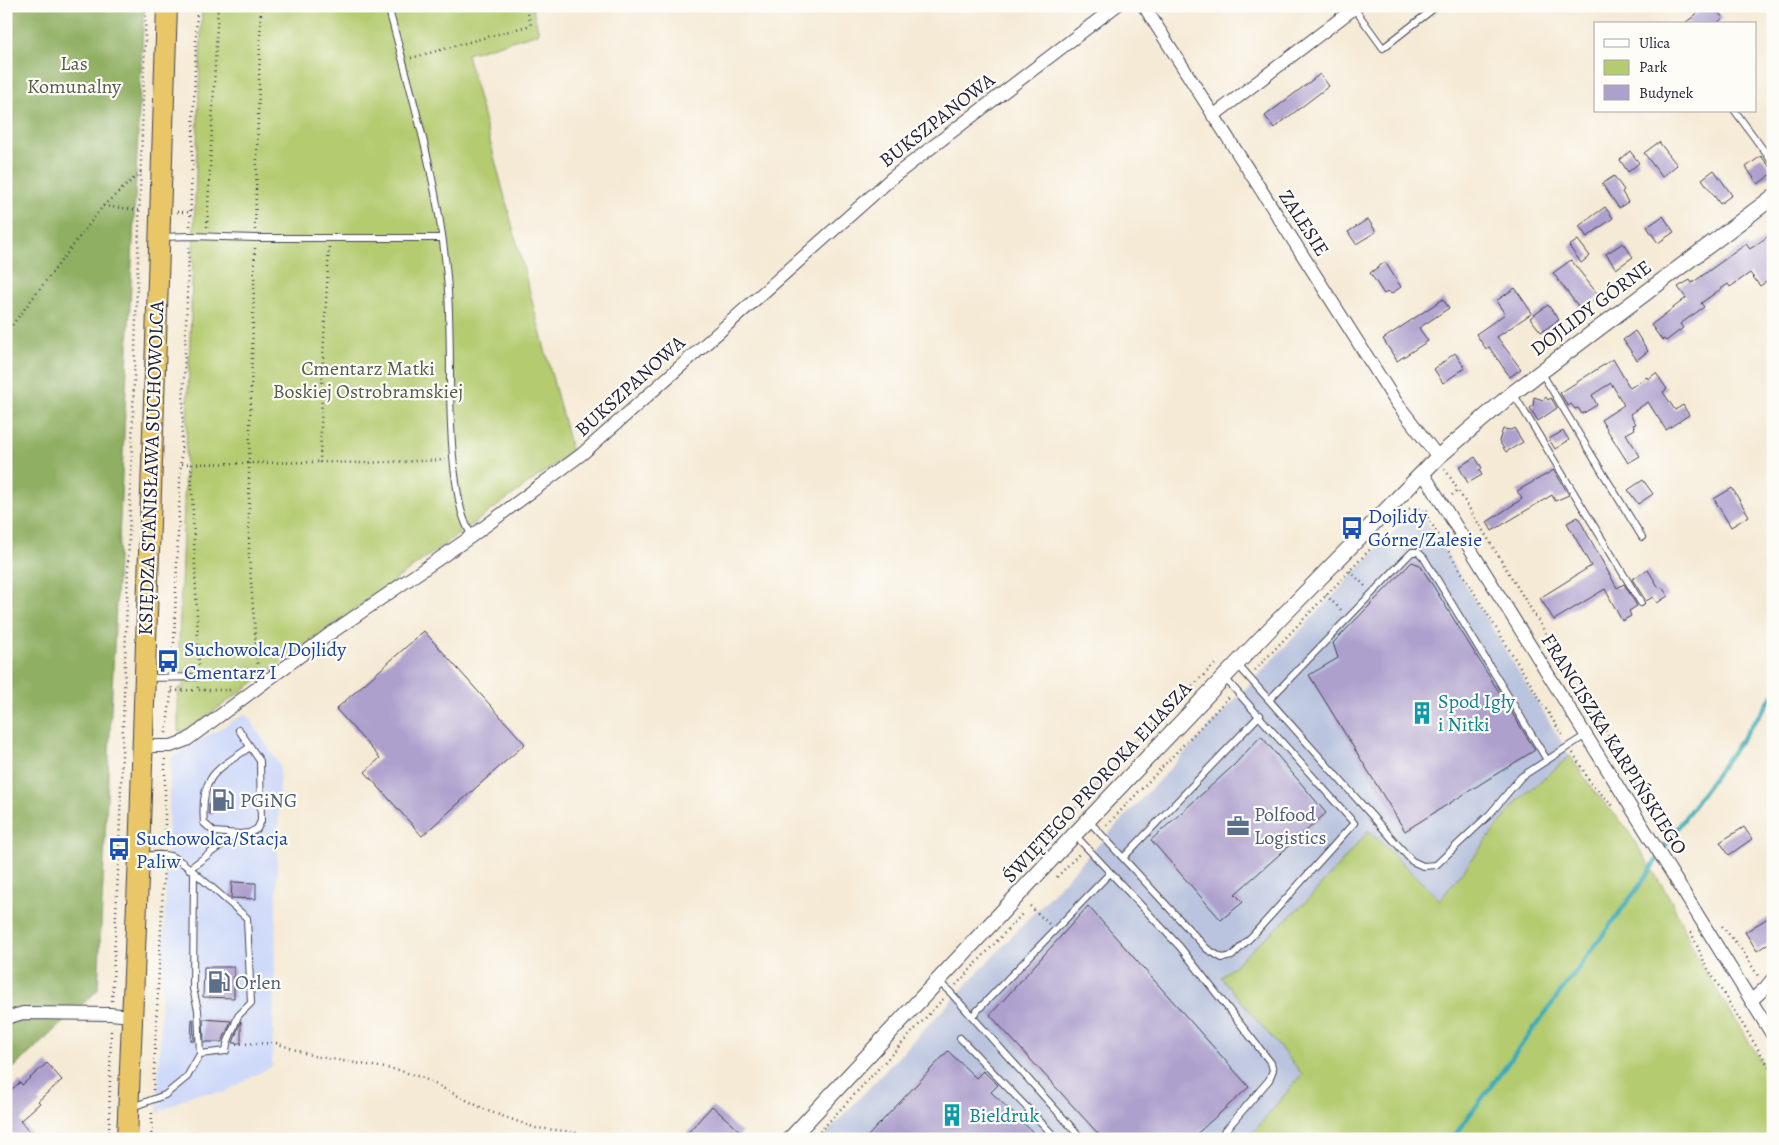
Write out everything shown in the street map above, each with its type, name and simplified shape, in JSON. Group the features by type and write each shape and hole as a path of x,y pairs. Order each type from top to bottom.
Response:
{"highway":[{"name":"KSIĘDZA STANISŁAWA SUCHOWOLCA","path":"127,1139 139,856 167,6"}],"street":[{"name":"BUKSZPANOWA","path":"142,746 177,745 187,740 331,633 472,536 582,454 893,177 1116,6"},
{"name":"ZALESIE","path":"1144,6 1396,402 1438,457"},
{"path":"1214,116 1356,7"},
{"name":"DOJLIDY GÓRNE","path":"1438,457 1513,393 1773,197"},
{"name":"ŚWIĘTEGO PROROKA ELIASZA","path":"790,1139 1088,820 1438,457"},
{"name":"FRANCISZKA KARPIŃSKIEGO","path":"1423,473 1773,1036"},
{"path":"1751,1001 1769,983"},
{"path":"6,1018 23,1013 132,1016"}],"lane":[{"path":"388,6 426,149 438,205 447,277 453,460 460,512 472,536"},
{"path":"1356,7 1384,48 1437,6"},
{"path":"1736,112 1773,163"},
{"path":"159,237 442,238"},
{"path":"1541,372 1642,537"},
{"path":"1513,393 1642,603"},
{"path":"1269,700 1404,559 1412,552 1418,552 1429,566 1547,760"},
{"path":"1237,664 1412,861 1423,866 1436,865 1490,814 1522,777 1586,735"},
{"path":"1088,820 1215,955 1222,958 1232,956 1254,934 1354,823 1260,715 1224,677"},
{"path":"144,678 198,678"},
{"path":"1123,858 1260,715"},
{"path":"239,730 260,761 261,821 257,830 249,834 214,832 204,823 204,795 208,781 222,767 250,747"},
{"path":"192,871 236,834"},
{"path":"1074,835 1180,947 1271,1063 1273,1070 1269,1080 1218,1139"},
{"path":"139,856 164,853 175,856 247,918 251,1003 238,1016 226,1051 200,1054"},
{"path":"128,1108 165,1095 187,1077 200,1054 198,1010 194,989 192,871"},
{"path":"972,1016 1110,873"},
{"path":"938,981 972,1016 1082,1139"},
{"path":"960,1038 1057,1139"}],"path":[{"path":"108,1139 112,1032 109,1021 114,988 146,6"},
{"path":"151,1139 164,853 166,745 172,678 182,464 197,6"},
{"path":"206,236 218,6"},
{"path":"255,676 258,670 249,555 249,464 261,6"},
{"path":"403,60 531,25 526,6"},
{"path":"6,333 103,206 141,172"},
{"path":"103,206 140,210"},
{"path":"320,462 329,238"},
{"path":"182,464 362,463 453,460"},
{"path":"191,464 196,576 198,690"},
{"path":"1425,512 1458,490 1627,766 1634,782"},
{"path":"1403,515 1410,508 1417,507 1425,512 1590,782 1614,807"},
{"path":"1248,677 1377,543"},
{"path":"1350,571 1361,582"},
{"path":"1326,595 1337,606"},
{"path":"171,691 235,689"},
{"path":"1100,832 1236,689"},
{"path":"1054,880 1086,847"},
{"path":"813,1139 1030,906 1055,929"},
{"path":"1690,929 1705,964 1773,1073"},
{"path":"1727,932 1769,983"},
{"path":"227,1044 276,1043 313,1056 398,1070 422,1078 488,1111 536,1128 575,1132 582,1139"},
{"path":"747,1139 752,1133"}],"shaded area":[{"path":"1411,513 1424,517 1570,756 1518,800 1440,900 1369,831 1306,902 1221,977 1302,1074 1248,1139 821,1139"},
{"path":"246,713 280,766 272,1066 223,1093 194,1094 157,1113 171,758"}],"green space":[{"name":"Las Komunalny","path":"6,6 144,6 98,990 6,1075"},
{"name":"Cmentarz Matki Boskiej Ostrobramskiej","path":"202,6 532,6 539,33 467,54 572,452 185,732 178,731 178,688 183,688 184,670 178,670"},
{"path":"1570,756 1593,790 1625,826 1671,900 1700,963 1773,1080 1773,1139 1248,1139 1302,1074 1221,977 1306,902 1369,831 1440,900 1518,800"}],"building":[{"path":"1706,6 1713,6 1723,18 1718,22 1686,22"},
{"path":"1320,74 1329,86 1274,128 1265,116"},
{"path":"1659,142 1677,165 1662,177 1644,153"},
{"path":"1630,151 1639,163 1628,172 1620,160"},
{"path":"1761,156 1773,168 1773,173 1758,184 1746,167"},
{"path":"1714,170 1732,195 1720,204 1702,179"},
{"path":"1614,176 1624,190 1622,192 1628,202 1619,208 1602,184"},
{"path":"1605,207 1613,218 1587,237 1579,226"},
{"path":"1663,216 1674,232 1658,243 1647,227"},
{"path":"1368,219 1376,232 1356,244 1348,232"},
{"path":"1773,233 1773,277 1760,286 1750,273 1730,287 1728,284 1701,303 1704,307 1680,324 1683,328 1666,341 1662,340 1651,325 1686,298 1678,287 1690,280 1692,283 1746,244 1750,249"},
{"path":"1578,240 1590,256 1581,263 1569,246"},
{"path":"1623,243 1633,257 1616,269 1606,254"},
{"path":"1571,260 1599,296 1581,310 1553,273"},
{"path":"1385,262 1401,287 1391,294 1389,291 1384,294 1370,273"},
{"path":"1515,288 1532,313 1497,337 1521,369 1510,377 1489,347 1486,349 1476,334 1505,314 1496,301"},
{"path":"1443,299 1449,308 1419,328 1428,341 1397,361 1383,339"},
{"path":"1548,305 1559,320 1541,332 1530,318"},
{"path":"1635,331 1648,351 1637,360 1623,340"},
{"path":"1455,353 1465,368 1443,383 1434,369"},
{"path":"1613,359 1630,388 1656,373 1667,389 1663,392 1675,410 1683,405 1689,415 1666,430 1648,402 1630,414 1636,424 1633,425 1635,429 1626,434 1640,456 1628,463 1601,420 1624,405 1611,383 1592,395 1597,405 1582,414 1578,408 1575,409 1571,404 1568,406 1560,393"},
{"path":"1534,397 1543,400 1546,397 1548,400 1551,398 1557,408 1538,421 1530,408 1533,406"},
{"path":"1514,428 1523,442 1506,452 1499,441 1503,429 1511,430"},
{"path":"1563,431 1569,440 1555,449 1549,439"},
{"path":"1475,457 1482,468 1479,470 1482,475 1468,483 1459,467"},
{"path":"1554,470 1569,495 1555,501 1552,495 1492,531 1487,522 1522,499 1517,491"},
{"path":"1643,480 1653,494 1638,504 1628,490"},
{"path":"1732,488 1749,516 1731,527 1714,499"},
{"path":"1578,517 1617,588 1624,584 1637,606 1629,611 1631,616 1622,621 1605,589 1554,620 1540,598 1591,566 1567,523"},
{"name":"Spod Igły i Nitki","path":"1412,562 1420,565 1535,750 1405,831 1309,675 1338,658 1333,643"},
{"path":"1648,570 1659,588 1662,587 1668,596 1657,603 1653,597 1646,601 1632,579"},
{"path":"424,631 525,744 422,836 365,772 380,758 336,709"},
{"name":"Polfood Logistics","path":"1261,736 1326,813 1235,894 1243,902 1221,920 1151,840 1233,766"},
{"path":"209,803 213,803 213,814 209,814"},
{"path":"1744,827 1752,839 1729,855 1720,842"},
{"path":"232,882 256,883 256,899 231,898"},
{"path":"1088,906 1249,1087 1191,1139 1103,1139 990,1015"},
{"path":"1773,915 1773,940 1757,951 1745,932"},
{"name":"Orlen","path":"204,967 234,967 234,998 203,997"},
{"path":"193,1019 194,1041 191,1041"},
{"path":"203,1019 231,1021 222,1042 204,1042"},
{"path":"241,1021 241,1043 233,1043"},
{"name":"Bieldruk","path":"948,1051 976,1078 983,1071 998,1085 991,1092 1040,1139 865,1139"},
{"path":"47,1063 62,1080 38,1101 40,1103 20,1121 37,1139 6,1139 6,1095 20,1082 22,1085"},
{"path":"712,1106 742,1133 736,1139 682,1139"}],"waterway":[{"path":"1452,1139 1645,878 1671,837 1773,696"}],"place":[{"name":"Dojlidy Górne/Zalesie","path":"1352,528"},
{"name":"Suchowolca/Dojlidy Cmentarz I","path":"168,661"},
{"name":"Spod Igły i Nitki","path":"1422,713"},
{"name":"PGiNG","path":"223,800"},
{"name":"Polfood Logistics","path":"1238,826"},
{"name":"Suchowolca/Stacja Paliw","path":"119,849"},
{"name":"Orlen","path":"219,982"},
{"name":"Bieldruk","path":"952,1115"}]}
